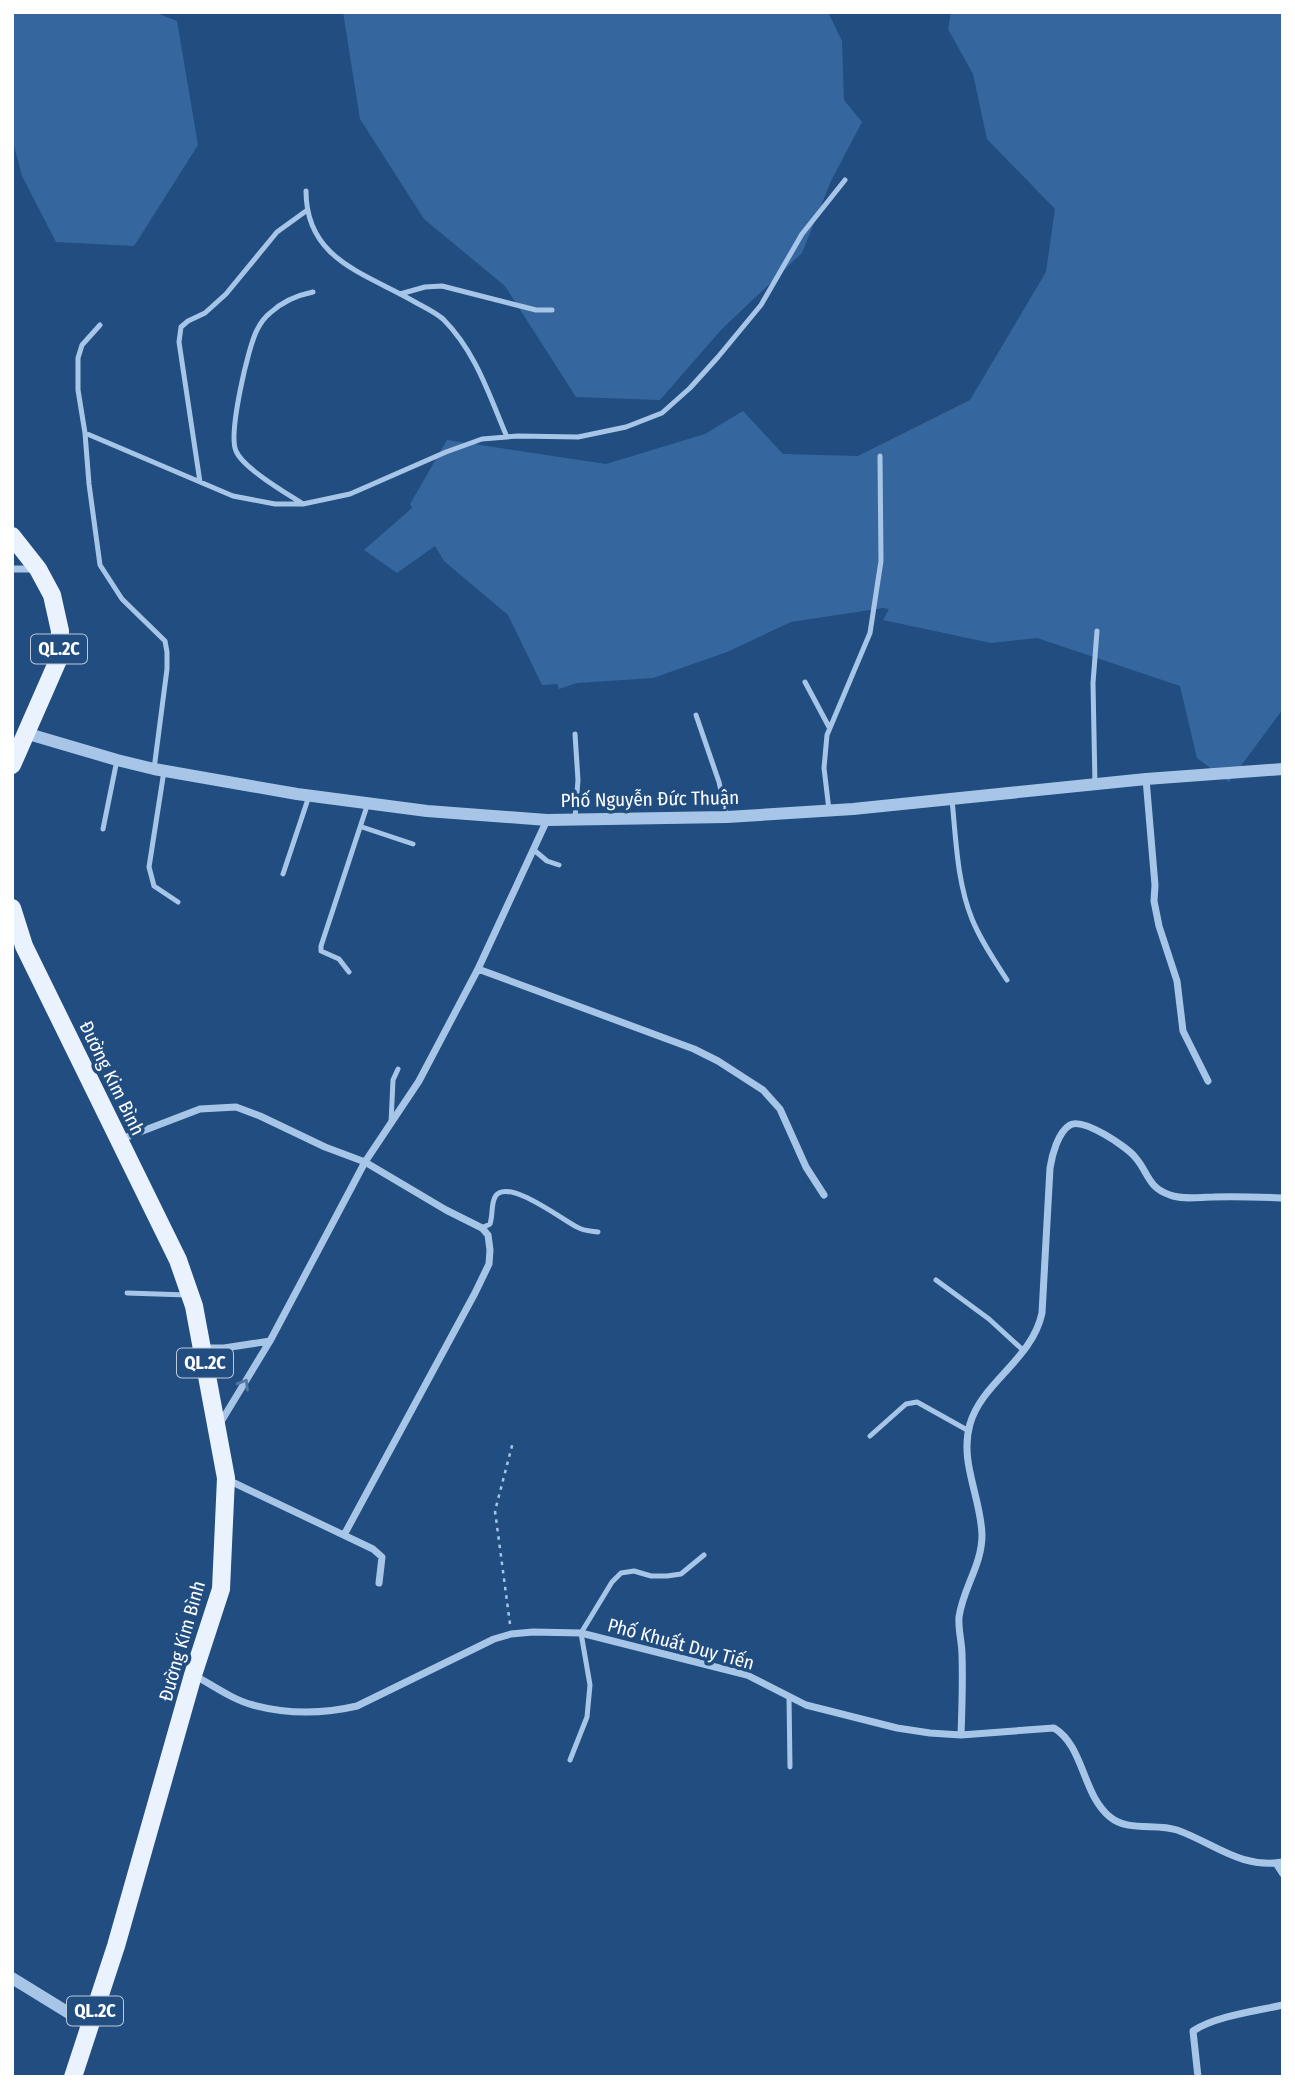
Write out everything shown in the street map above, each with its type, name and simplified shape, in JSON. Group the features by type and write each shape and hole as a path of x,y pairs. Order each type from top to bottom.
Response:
{"main road":[{"name":"QL.2C","path":"12,536 38,569 52,596 60,631 59,658 19,740 12,765"},
{"name":"Đường Kim Bình","path":"13,917 30,958 178,1260 190,1295 202,1348 226,1478 221,1589 193,1675 116,1946 73,2077"}],"street":[{"path":"12,569 38,569"},
{"name":"Phố Nguyễn Đức Thuận","path":"19,740 159,770 309,796 427,811 547,820 727,817 829,810 1146,779 1283,769"},
{"path":"1146,779 1154,901 1159,926 1177,981 1183,1031 1208,1081"},
{"path":"217,1428 270,1340 365,1162 419,1081 478,969 547,820"},
{"path":"478,969 694,1049 754,1082 780,1109 806,1167 824,1195"},
{"path":"118,1140 200,1110 236,1107 324,1147 365,1162 482,1228 488,1235 489,1264 344,1535"},
{"path":"961,1735 962,1652 959,1617 980,1556 982,1535 979,1509 968,1465 970,1422 980,1403 1024,1351 1039,1328 1050,1168 1053,1154 1069,1125 1076,1123 1090,1127 1120,1143 1137,1158 1156,1189 1174,1197 1283,1198"},
{"path":"202,1348 224,1348 270,1340"},
{"path":"226,1478 373,1549 382,1558 379,1583"},
{"name":"Phố Khuất Duy Tiến","path":"193,1675 251,1705 299,1712 332,1712 357,1706 494,1639 533,1632 581,1633 747,1675 806,1705 897,1728 930,1734 961,1735 1054,1728 1066,1735 1096,1801 1111,1818 1128,1825 1177,1830 1235,1858 1279,1863"},
{"path":"1279,1863 1283,1874"},
{"path":"12,1978 90,2026"},
{"path":"1198,2077 1193,2031 1233,2016 1283,2005"}],"lane":[{"path":"85,433 233,496 275,504 303,504 350,494 482,439 578,438 626,427 662,413 690,388 761,305 802,234 845,180"},
{"path":"306,191 306,211 312,229 328,251 352,269 441,317 466,347 478,366 506,437"},
{"path":"200,482 178,342 181,327 205,313 226,294 277,232 306,211"},
{"path":"400,294 425,287 442,286 536,310 552,310"},
{"path":"303,504 251,468 236,451 233,428 249,351 257,329 270,313 298,295 313,292"},
{"path":"100,325 82,345 78,358 78,390 89,484 100,565 122,598 164,641 167,652 149,867 154,886 178,902"},
{"path":"829,810 824,768 829,727 870,633 881,561 880,456"},
{"path":"1095,785 1093,683 1097,631"},
{"path":"805,682 829,727"},
{"path":"696,715 719,782 727,817"},
{"path":"575,734 578,780 575,820"},
{"path":"103,829 117,760"},
{"path":"283,874 309,796"},
{"path":"952,800 964,893 971,917 985,947 1007,980"},
{"path":"349,972 338,959 321,951 321,946 368,803"},
{"path":"362,827 413,844"},
{"path":"534,850 547,862 559,865"},
{"path":"391,1123 393,1080 398,1069"},
{"path":"482,1228 491,1224 495,1197 506,1191 520,1194 576,1227 598,1232"},
{"path":"936,1280 989,1319 1024,1351"},
{"path":"127,1293 190,1295"},
{"path":"870,1436 906,1404 917,1402 969,1431"},
{"path":"570,1760 587,1717 590,1685 581,1633 612,1582 621,1573 634,1571 651,1576 681,1574 704,1555"},
{"path":"789,1697 790,1766"}],"path":[{"path":"511,1634 495,1511 513,1442"}],"shaded area":[{"path":"12,12 154,12 177,21 198,145 134,246 56,242 22,176 12,138"},
{"path":"343,12 828,12 842,41 844,100 862,122 831,181 802,253 721,330 660,400 576,397 505,286 424,219 360,119"},
{"path":"951,12 1283,12 1283,709 1229,782 1197,758 1180,686 1037,638 991,643 883,620 889,609 883,608 791,622 727,652 653,678 577,683 559,689 557,684 542,685 508,615 444,561 435,546 397,573 364,550 412,508 410,504 447,440 606,464 705,434 743,411 783,454 858,456 970,400 1046,272 1055,209 987,139 973,74 948,29"}]}
